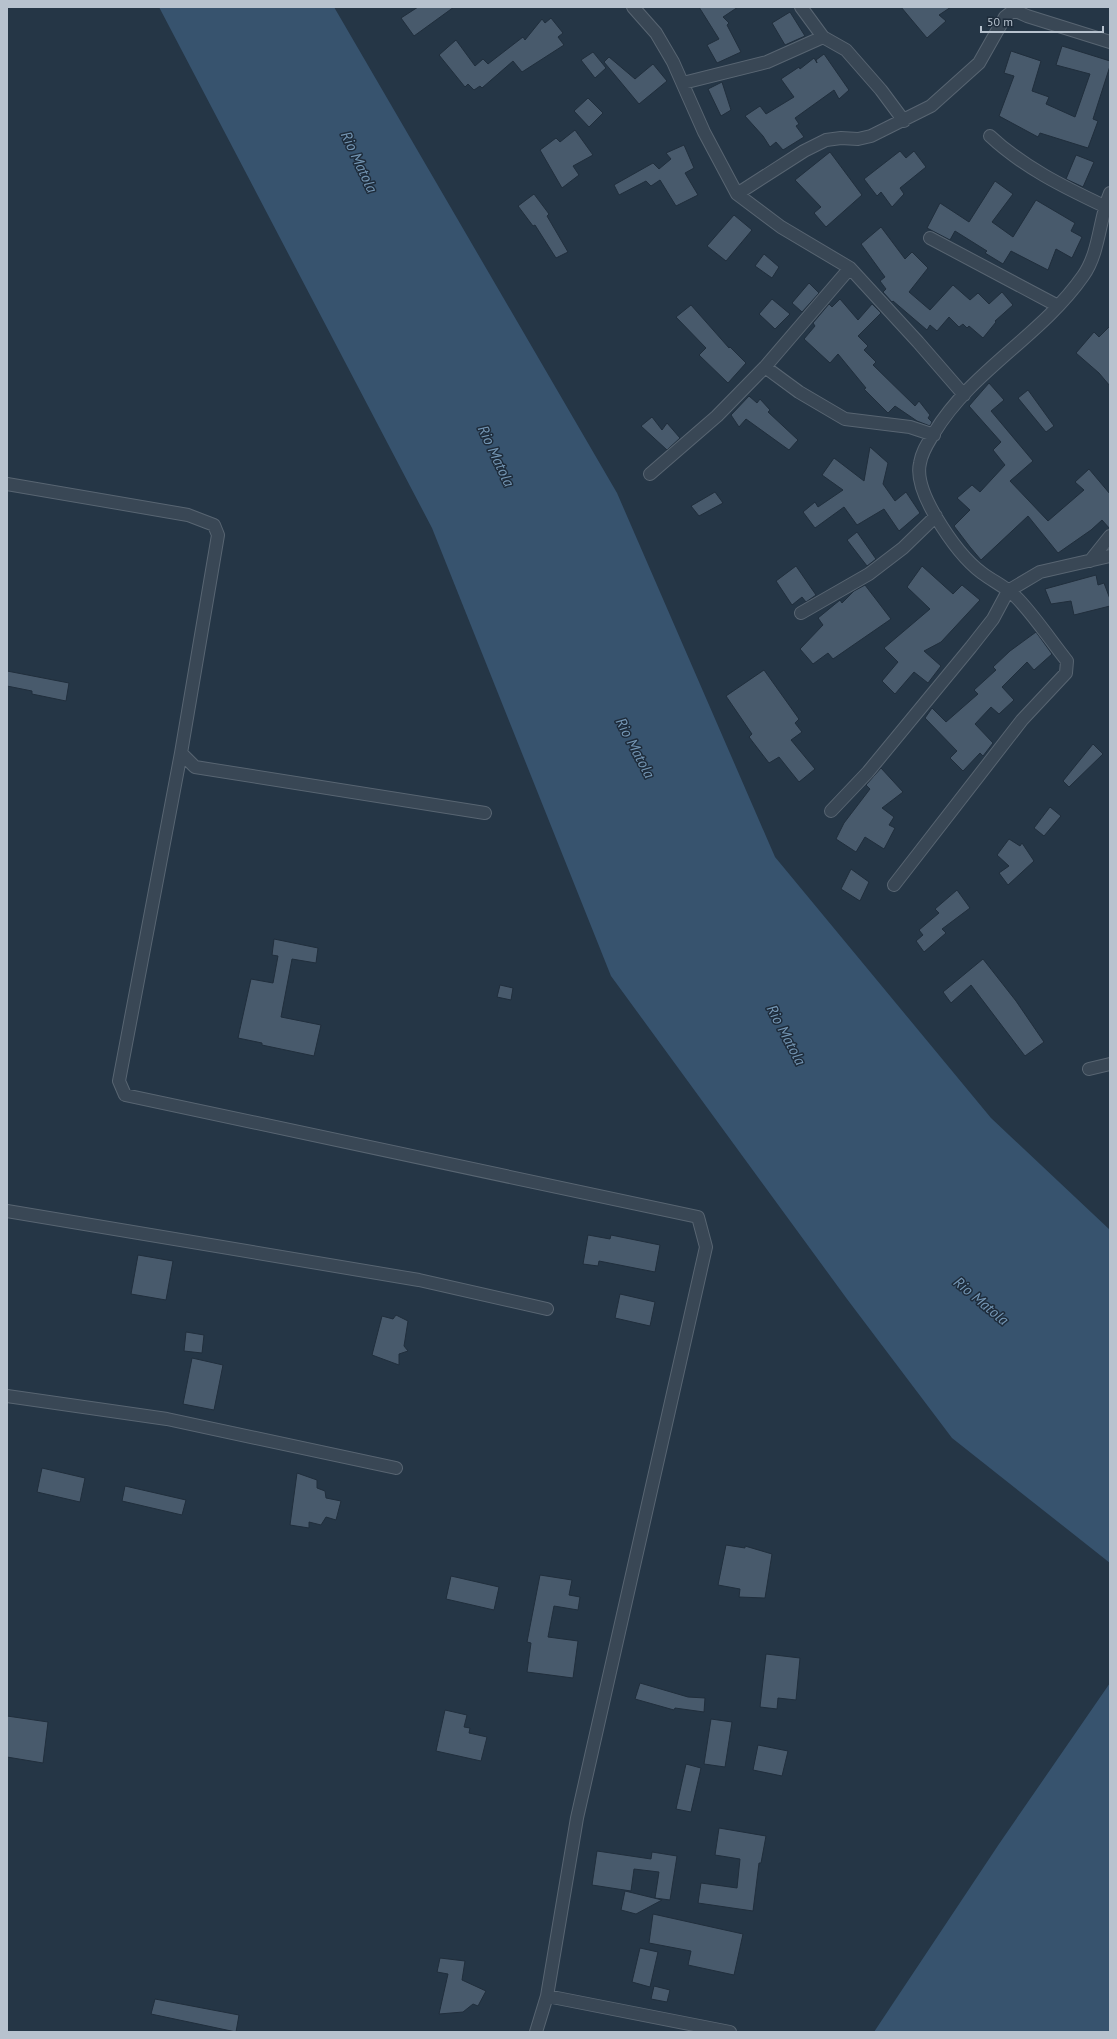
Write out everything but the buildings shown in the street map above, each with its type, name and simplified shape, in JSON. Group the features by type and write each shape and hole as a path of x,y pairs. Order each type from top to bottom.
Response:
{"street":[{"path":"633,7 656,32 683,83 704,132 737,194 781,227 850,268 964,395"},
{"path":"800,7 823,37 846,50 881,90 904,121"},
{"path":"737,194 804,151 826,140 841,138 858,139 871,136 904,121 930,106 979,63 1005,17 1014,10 1027,16 1110,42"},
{"path":"683,83 766,62 823,37"},
{"path":"990,136 1001,146 1056,184 1104,206"},
{"path":"894,885 1022,720 1066,673 1068,668 1067,661 1018,599 980,572 957,548 936,516 924,490 920,474 920,464 923,452 946,415 979,377 1004,357 1058,306 1084,275 1094,253 1104,206 1110,193"},
{"path":"930,238 1058,306"},
{"path":"650,474 717,416 765,367 850,268"},
{"path":"765,367 799,392 845,419 910,427 934,435"},
{"path":"7,484 188,515 214,525 218,535 181,754 119,1081 124,1095 698,1217 706,1247 577,1818 547,1996 536,2032"},
{"path":"801,613 869,574 903,548 936,516"},
{"path":"1090,561 1110,536"},
{"path":"831,811 868,772 971,647 993,619 1008,591 1040,572 1110,556"},
{"path":"181,754 195,767 484,813"},
{"path":"1088,1069 1110,1064"},
{"path":"7,1212 419,1280 547,1309"},
{"path":"7,1396 167,1419 396,1468"},
{"path":"547,1996 730,2032"}],"water":[{"name":"Rio Matola","path":"159,7 334,7 617,493 775,857 991,1118 1110,1230 1110,1563 952,1438 847,1299 611,976 432,528"},
{"path":"1110,1683 1110,2032 874,2032 999,1844"}]}
